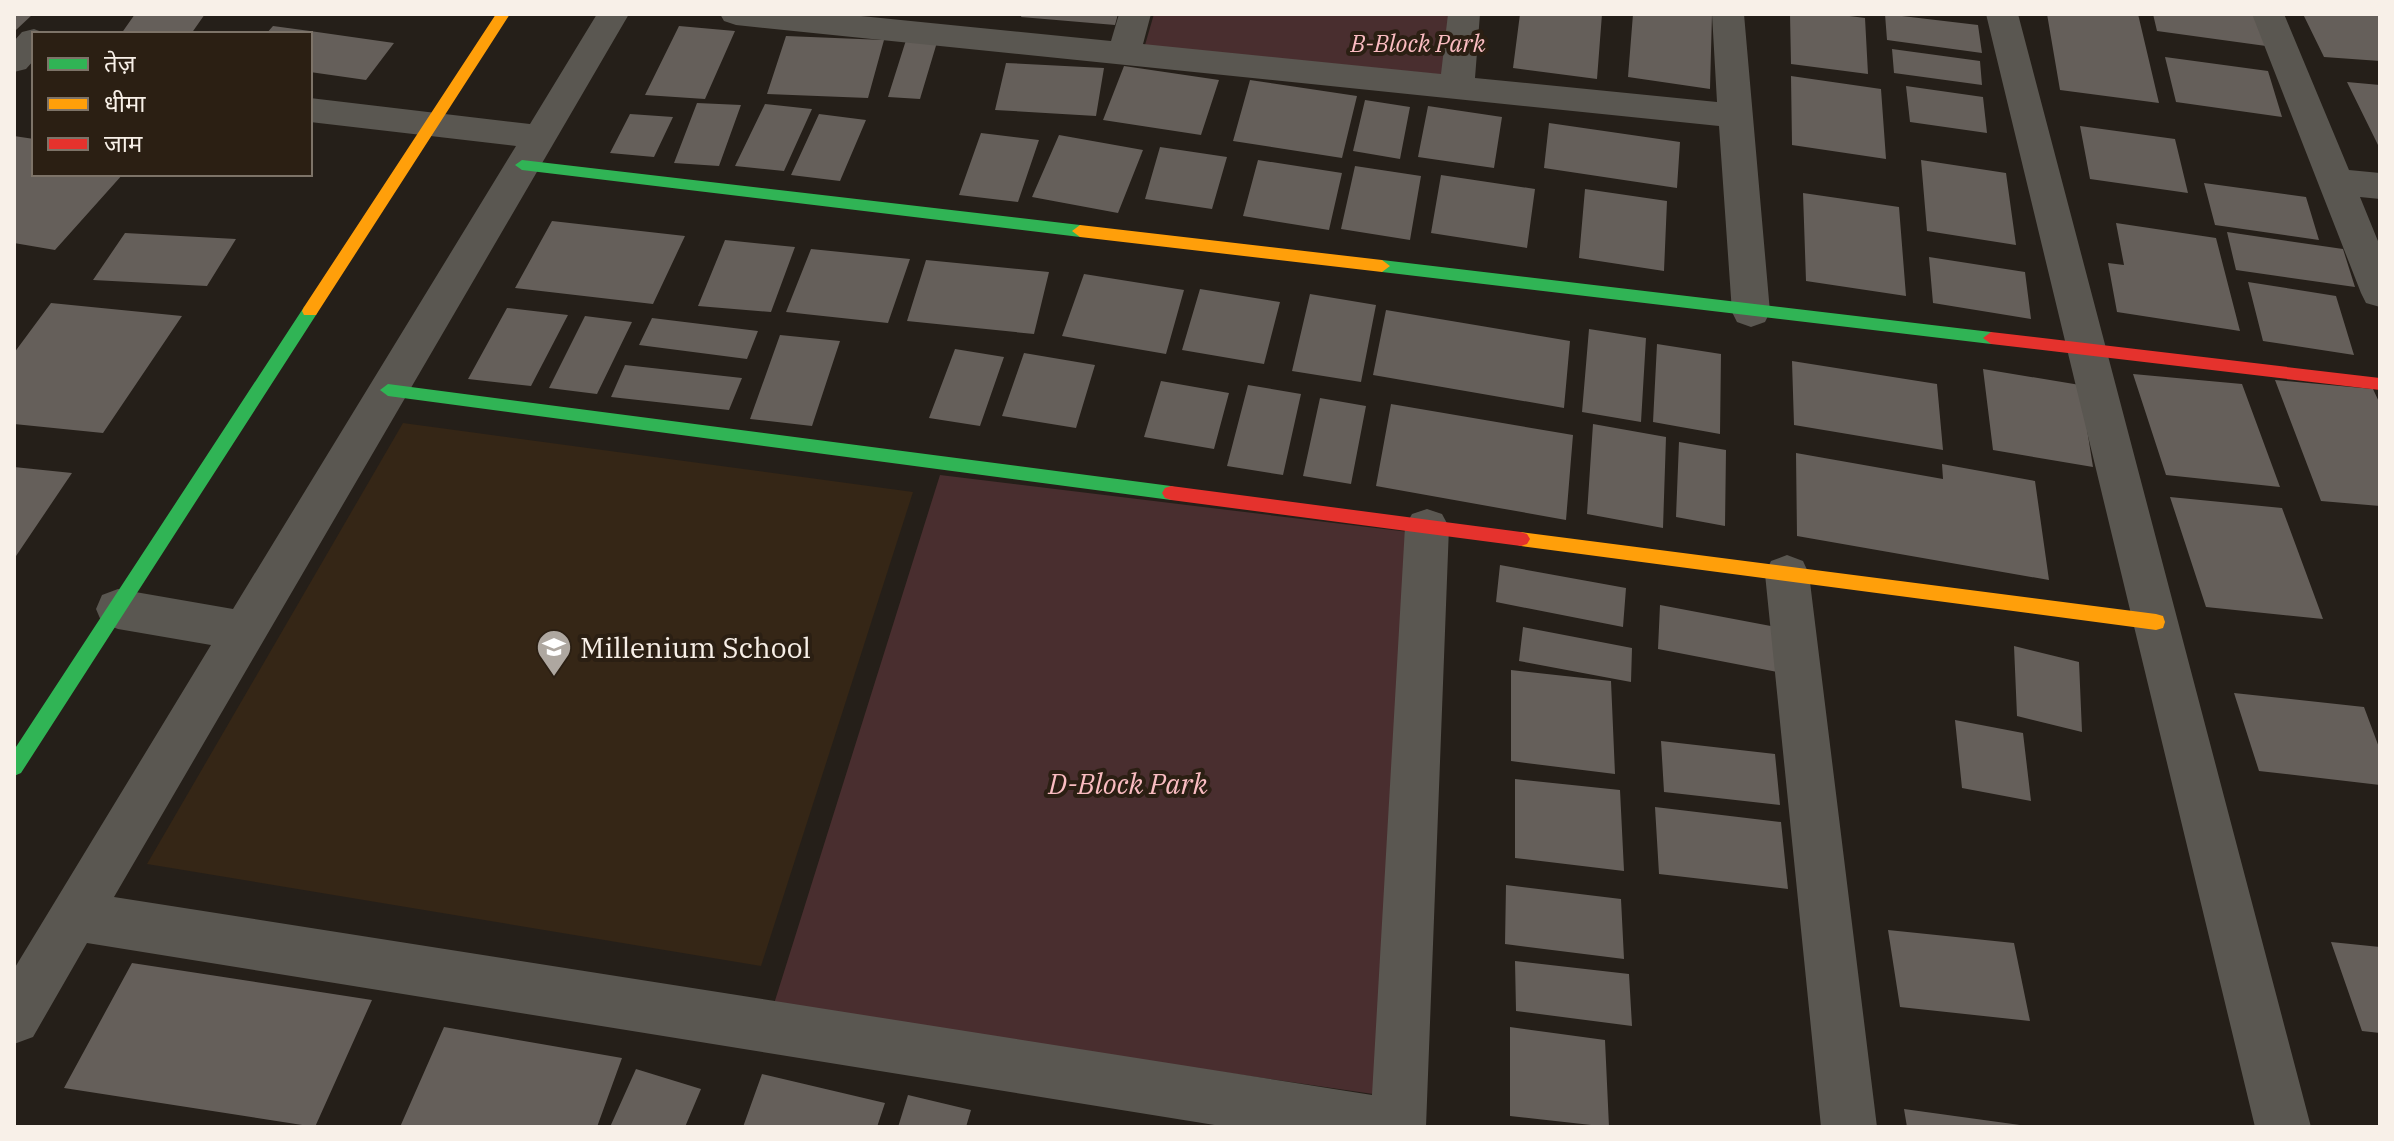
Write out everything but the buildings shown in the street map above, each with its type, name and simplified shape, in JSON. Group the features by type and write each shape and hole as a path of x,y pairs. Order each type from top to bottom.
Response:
{"street":[{"path":"42,32 59,14"},
{"path":"14,767 503,14"},
{"path":"14,1018 613,14"},
{"path":"736,14 874,21 1124,54 1736,116"},
{"path":"1124,54 1135,14"},
{"path":"1457,88 1464,14"},
{"path":"1728,14 1751,312"},
{"path":"2002,14 2283,1127"},
{"path":"2268,14 2380,293"},
{"path":"14,61 32,42"},
{"path":"312,110 432,123 530,151 1751,312 2380,384"},
{"path":"2335,182 2380,186"},
{"path":"388,390 2156,622"},
{"path":"75,916 1398,1127 1427,527"},
{"path":"1787,574 1849,1127"},
{"path":"118,609 244,631"}],"shaded area":[{"name":"Millenium School","path":"403,423 913,492 761,966 147,864"}],"green space":[{"name":"B-Block Park","path":"1154,14 1451,14 1445,75 1145,45"},
{"name":"D-Block Park","path":"940,475 1417,533 1380,1095 773,1007"}],"traffic: fast":[{"path":"522,165 1080,231"},
{"path":"1382,266 1991,338"},
{"path":"14,767 310,311"},
{"path":"388,390 1171,493"}],"traffic: slow":[{"path":"310,311 503,14"},
{"path":"1080,231 1382,266"},
{"path":"1521,539 2156,622"}],"traffic: jam":[{"path":"1991,338 2380,384"},
{"path":"1171,493 1521,539"}],"place":[{"name":"Millenium School","path":"554,678"}]}
